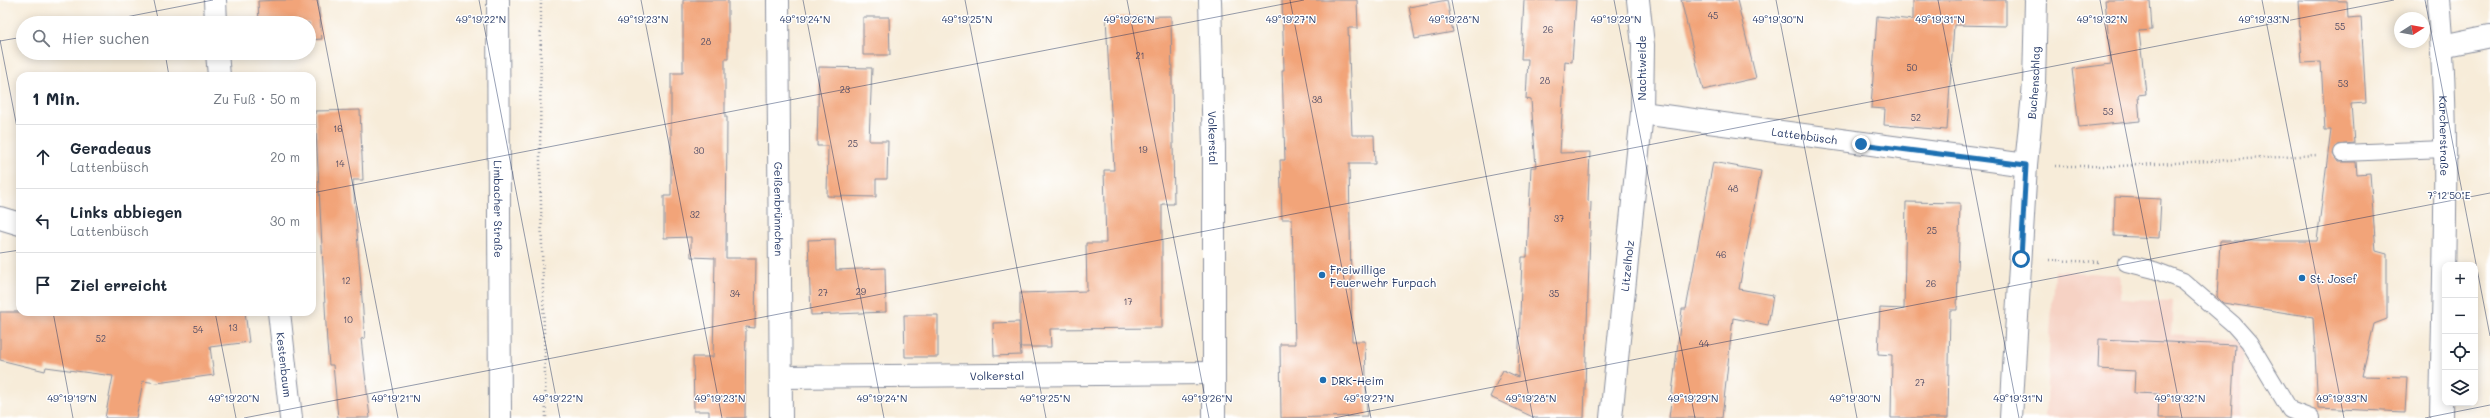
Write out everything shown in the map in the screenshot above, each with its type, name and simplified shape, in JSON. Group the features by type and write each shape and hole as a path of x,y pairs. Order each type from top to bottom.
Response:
{"street":[{"path":"215,0 216,16"},
{"name":"Limbacher Straße","path":"498,0 500,418"},
{"name":"Geißenbrünnchen","path":"778,0 782,377 781,418"},
{"name":"Volkerstal","path":"1210,0 1214,148 1214,418"},
{"name":"Nachtweide","path":"1638,0 1643,45 1642,113"},
{"name":"Buchenschlag","path":"2026,165 2034,84 2036,0"},
{"name":"Karcherstraße","path":"2438,0 2442,46 2445,149 2441,418"},
{"path":"2442,46 2490,36"},
{"path":"218,60 219,72"},
{"name":"Lattenbüsch","path":"1642,113 2026,165"},
{"name":"Litzelholz","path":"1611,418 1642,113"},
{"path":"2011,418 2026,165"},
{"path":"0,218 16,223"},
{"name":"Kestenbaum","path":"279,316 291,418"},
{"name":"Volkerstal","path":"782,377 1213,373"}],"lane":[{"path":"2342,153 2445,149"},
{"path":"2126,263 2154,270 2183,281 2200,295 2233,324 2249,342 2290,410 2311,418"}],"path":[{"path":"541,0 540,163 546,418"},
{"path":"2026,165 2120,166 2299,157 2342,153"},
{"path":"2021,259 2126,263"}],"shaded area":[{"path":"2054,271 2121,275 2120,298 2173,301 2171,335 2244,340 2240,418 2045,418"}],"building":[{"path":"318,0 322,39 316,39 316,16 259,16 258,1"},
{"path":"683,0 728,0 728,59 725,59 725,117 727,117 726,258 756,258 755,328 746,327 745,418 709,418 709,411 694,411 693,357 713,357 715,258 691,257 691,237 664,238 664,196 671,196 671,73 683,73"},
{"path":"1282,0 1357,0 1358,28 1348,28 1352,135 1374,135 1375,164 1349,164 1352,341 1365,341 1367,416 1281,418 1280,344 1295,344 1292,219 1282,219 1280,160 1285,160 1282,70 1284,70"},
{"path":"1447,0 1453,32 1415,39 1409,7"},
{"path":"1524,0 1576,0 1572,62 1565,61 1560,153 1590,152 1588,201 1591,202 1584,418 1535,418 1490,397 1503,370 1518,377 1522,257 1527,257 1531,167 1536,167 1531,100 1526,99 1528,59 1521,59"},
{"path":"1681,0 1737,0 1756,78 1703,90"},
{"path":"1913,0 2006,0 2006,26 1954,25 1947,130 1884,125 1885,109 1871,108 1877,16 1913,20"},
{"path":"2105,0 2150,0 2152,30 2139,31 2146,94 2138,95 2140,121 2079,127 2072,69 2111,64"},
{"name":"St. Josef","path":"2298,0 2347,1 2348,18 2361,17 2366,103 2351,104 2354,143 2337,145 2333,154 2338,162 2356,162 2357,175 2370,174 2376,251 2387,254 2387,319 2374,324 2362,376 2407,377 2405,412 2318,408 2313,317 2223,303 2217,297 2220,241 2317,241 2331,130 2325,130 2321,62 2302,63"},
{"path":"1171,16 1174,204 1162,204 1162,328 1050,329 1051,347 1020,347 1020,293 1087,291 1086,243 1106,243 1104,170 1114,170 1106,17"},
{"path":"863,17 889,17 890,55 863,55"},
{"path":"819,67 872,68 869,141 888,141 887,179 876,179 876,197 827,196 828,146 817,146"},
{"path":"360,110 363,180 353,180 365,338 361,339 370,418 338,418 333,365 329,365 327,344 316,111"},
{"path":"1713,162 1761,171 1739,289 1773,295 1768,325 1733,318 1722,418 1669,418 1682,309 1686,309"},
{"path":"2115,197 2161,199 2159,238 2114,236"},
{"path":"1906,202 1960,203 1957,310 1950,310 1948,418 1891,418 1892,355 1878,354 1880,308 1904,309"},
{"path":"835,239 836,270 885,268 886,312 811,315 808,240"},
{"path":"0,312 16,312 16,316 246,316 249,342 210,347 214,375 157,383 143,381 136,418 105,418 113,376 46,367 45,371 0,360"},
{"path":"904,315 938,315 938,357 905,357"},
{"path":"1019,322 1021,355 994,356 993,323"},
{"path":"2099,339 2235,345 2231,418 2158,418 2159,394 2134,393 2135,371 2098,369"}],"place":[{"name":"Freiwillige Feuerwehr Furpach","path":"1322,275"},
{"name":"St. Josef","path":"2302,278"},
{"name":"DRK-Heim","path":"1323,380"}],"route":[{"path":"1861,144 2026,165 2021,259"}]}
